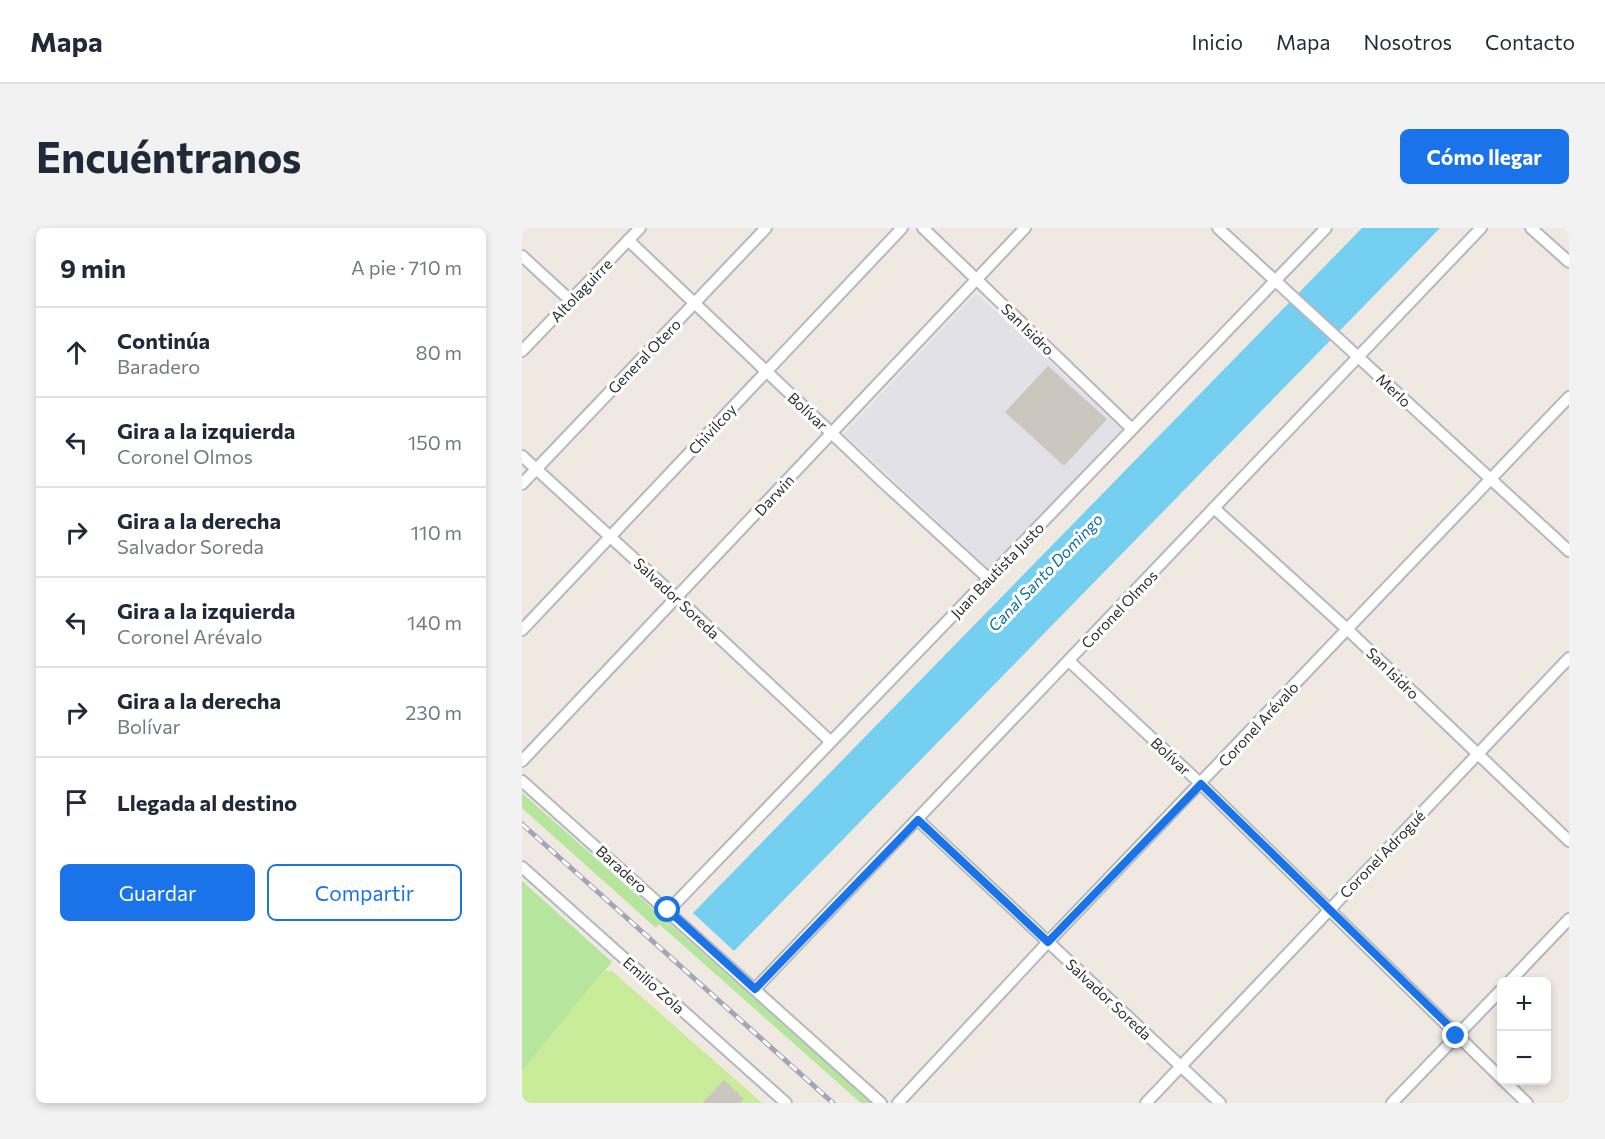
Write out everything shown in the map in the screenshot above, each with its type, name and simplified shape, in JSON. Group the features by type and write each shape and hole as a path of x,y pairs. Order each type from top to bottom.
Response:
{"street":[{"name":"Altolaguirre","path":"522,351 640,228"},
{"name":"General Otero","path":"522,484 766,228"},
{"name":"Chivilcoy","path":"522,630 902,228"},
{"name":"San Isidro","path":"923,228 1132,429"},
{"name":"Darwin","path":"522,761 1025,228"},
{"name":"Merlo","path":"1218,228 1569,551"},
{"name":"Juan Bautista Justo","path":"668,910 1326,228"},
{"name":"Coronel Olmos","path":"755,989 1482,228"},
{"path":"1531,228 1569,262"},
{"name":"Bolívar","path":"628,240 989,579"},
{"path":"522,256 571,301"},
{"name":"Coronel Arévalo","path":"898,1103 1048,942 1569,397"},
{"name":"Salvador Soreda","path":"522,456 830,741"},
{"name":"San Isidro","path":"1214,508 1347,629 1569,841"},
{"name":"Coronel Adrogué","path":"1146,1103 1569,658"},
{"name":"Bolívar","path":"1069,661 1201,784 1497,1075"},
{"name":"Baradero","path":"522,781 881,1103"},
{"name":"Salvador Soreda","path":"918,820 1220,1103"},
{"name":"Emilio Zola","path":"522,867 786,1103"},
{"path":"1513,977 1569,919"},
{"path":"1392,1103 1497,994"},
{"name":"Bolívar","path":"1507,1085 1527,1103"}],"shaded area":[{"path":"976,293 1122,429 990,570 844,434"}],"green space":[{"path":"522,793 872,1103 861,1103 659,924 656,928 522,808"},
{"path":"522,881 612,962 522,1071"},
{"path":"603,971 612,971 762,1103 522,1103 522,1071"}],"water":[{"name":"Canal Santo Domingo","path":"1362,228 1440,228 734,951 693,913"}],"building":[{"path":"1048,366 1107,419 1064,466 1005,412"},
{"path":"724,1080 744,1099 740,1103 702,1103"}],"railway":[{"path":"522,824 833,1103"}],"route":[{"path":"668,910 755,989 918,820 1048,942 1201,784 1448,1025 1456,1036"}]}
